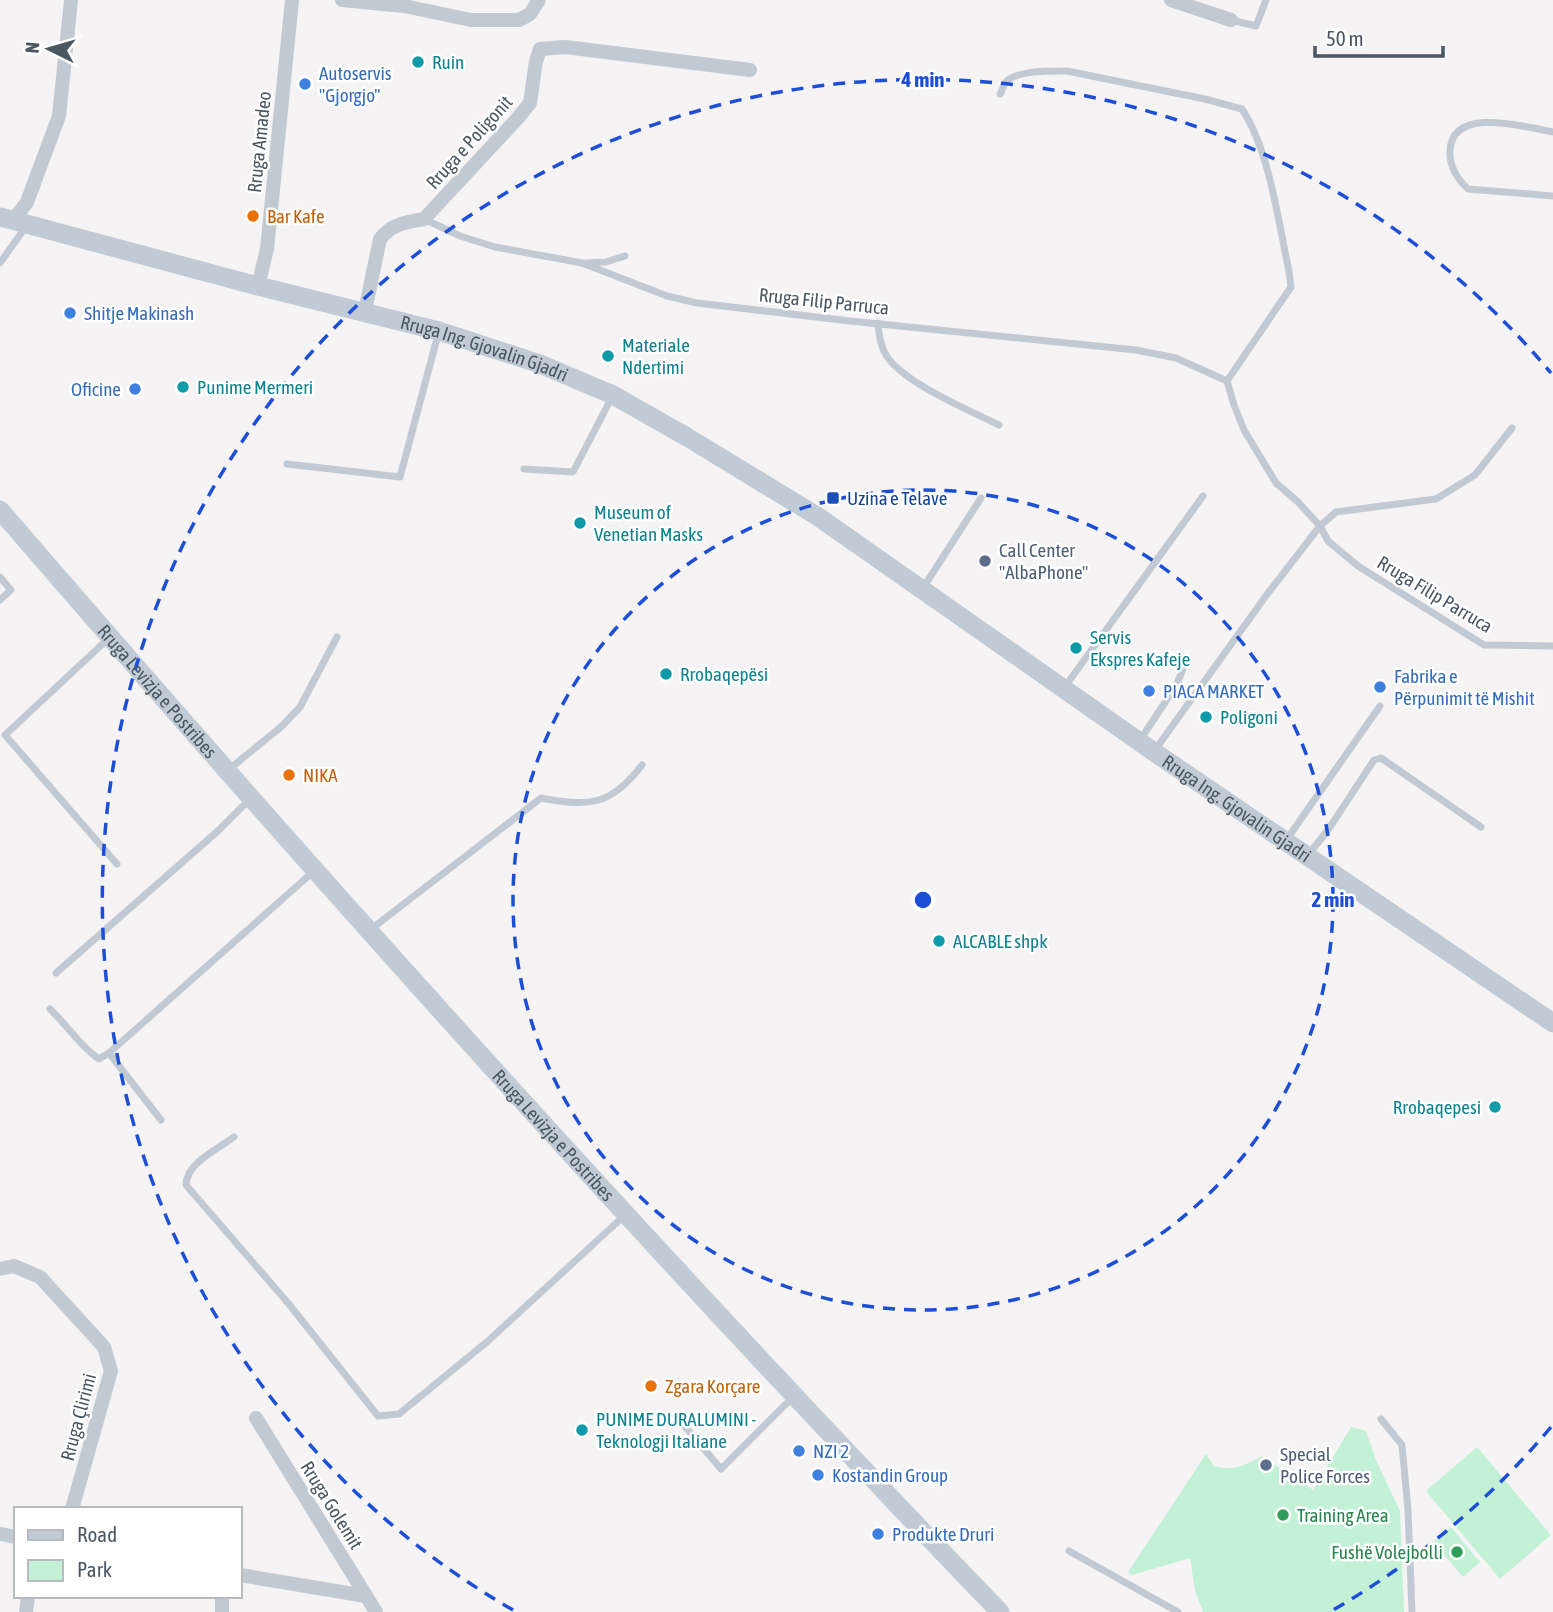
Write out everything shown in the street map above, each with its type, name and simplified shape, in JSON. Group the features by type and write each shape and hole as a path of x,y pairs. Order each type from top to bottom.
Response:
{"main road":[{"name":"Rruga Ing. Gjovalin Gjadri","path":"14,221 439,331 540,364 613,396 773,489 922,589 1146,747 1553,1023"},
{"name":"Rruga Levizja e Postribes","path":"0,510 368,931 625,1214 1000,1612"}],"street":[{"path":"14,221 27,202 59,116 71,0"},
{"name":"Rruga Amadeo","path":"258,286 267,249 292,0"},
{"path":"342,0 404,6 471,20 519,20 530,14 538,0"},
{"path":"1171,0 1231,20"},
{"name":"Rruga e Poligonit","path":"424,219 530,103 540,49 565,47 750,70"},
{"path":"365,311 380,239 385,232 402,222 424,219"},
{"name":"Rruga Çlirimi","path":"0,1269 14,1266 40,1277 104,1347 109,1358 111,1371 73,1507"},
{"name":"Rruga Golemit","path":"256,1418 376,1612"},
{"path":"242,1575 366,1597"}],"lane":[{"path":"1231,20 1256,26 1266,0"},
{"path":"1000,94 1004,84 1013,78 1046,71 1067,71 1242,109 1251,123 1262,153 1291,287 1227,381"},
{"path":"1553,132 1500,122 1466,125 1454,135 1450,150 1455,174 1468,189 1553,196"},
{"name":"Rruga Filip Parruca","path":"424,219 460,236 495,247 582,263 667,296 697,303 1136,350 1176,358 1227,381 1234,405 1259,456 1276,483 1320,526 1328,541 1358,566 1484,645 1553,646"},
{"path":"0,262 14,221"},
{"path":"582,263 606,262 625,256"},
{"path":"878,323 879,340 888,358 906,374 963,408 999,425"},
{"path":"286,464 400,477 439,331"},
{"path":"524,469 573,472 613,396"},
{"path":"1146,747 1320,526 1336,512 1436,499 1475,474 1512,428"},
{"path":"1064,688 1203,496"},
{"path":"922,589 981,498"},
{"path":"0,577 11,590 0,600"},
{"path":"109,637 92,656 5,735 117,864"},
{"path":"227,771 282,726 300,707 337,638"},
{"path":"1146,747 1183,668"},
{"path":"1286,840 1380,706"},
{"path":"1308,855 1335,820 1374,760 1381,758 1481,827"},
{"path":"368,931 541,798 571,804 594,803 614,793 634,776 642,765"},
{"path":"56,973 219,830 251,798"},
{"path":"50,1009 85,1049 99,1059 109,1054 314,871"},
{"path":"109,1054 160,1120"},
{"path":"234,1138 195,1166 186,1176 186,1185 288,1303 378,1416 399,1414 488,1341 625,1214"},
{"path":"676,1416 720,1469 795,1396"},
{"path":"1381,1419 1402,1445 1408,1510 1412,1612"},
{"path":"1069,1551 1178,1612"}],"green space":[{"name":"Training Area","path":"1351,1427 1366,1431 1376,1460 1400,1511 1404,1612 1203,1612 1195,1591 1190,1558 1132,1575 1128,1572 1206,1454 1214,1466 1227,1468 1245,1465 1262,1456 1313,1490"},
{"path":"1477,1447 1551,1535 1500,1579 1426,1491"},
{"name":"Fushë Volejbolli","path":"1451,1527 1480,1562 1463,1577 1433,1542"}],"place":[{"name":"Ruin","path":"418,62"},
{"name":"Autoservis \"Gjorgjo\"","path":"305,84"},
{"name":"Bar Kafe","path":"253,216"},
{"name":"Shitje Makinash","path":"70,313"},
{"name":"Materiale Ndertimi","path":"608,356"},
{"name":"Punime Mermeri","path":"183,387"},
{"name":"Oficine","path":"135,389"},
{"name":"Uzina e Telave","path":"833,498"},
{"name":"Museum of Venetian Masks","path":"580,523"},
{"name":"Call Center \"AlbaPhone\"","path":"985,561"},
{"name":"Servis Ekspres Kafeje","path":"1076,648"},
{"name":"Rrobaqepësi","path":"666,674"},
{"name":"Fabrika e Përpunimit të Mishit","path":"1380,687"},
{"name":"PIACA MARKET","path":"1149,691"},
{"name":"Poligoni","path":"1206,717"},
{"name":"NIKA","path":"289,775"},
{"name":"ALCABLE shpk","path":"939,941"},
{"name":"Rrobaqepesi","path":"1495,1107"},
{"name":"Zgara Korçare","path":"651,1386"},
{"name":"PUNIME DURALUMINI - Teknologji Italiane","path":"582,1430"},
{"name":"NZI 2","path":"799,1451"},
{"name":"Special Police Forces","path":"1266,1465"},
{"name":"Kostandin Group","path":"818,1475"},
{"name":"Training Area","path":"1283,1515"},
{"name":"Produkte Druri","path":"878,1534"},
{"name":"Fushë Volejbolli","path":"1457,1552"}]}
